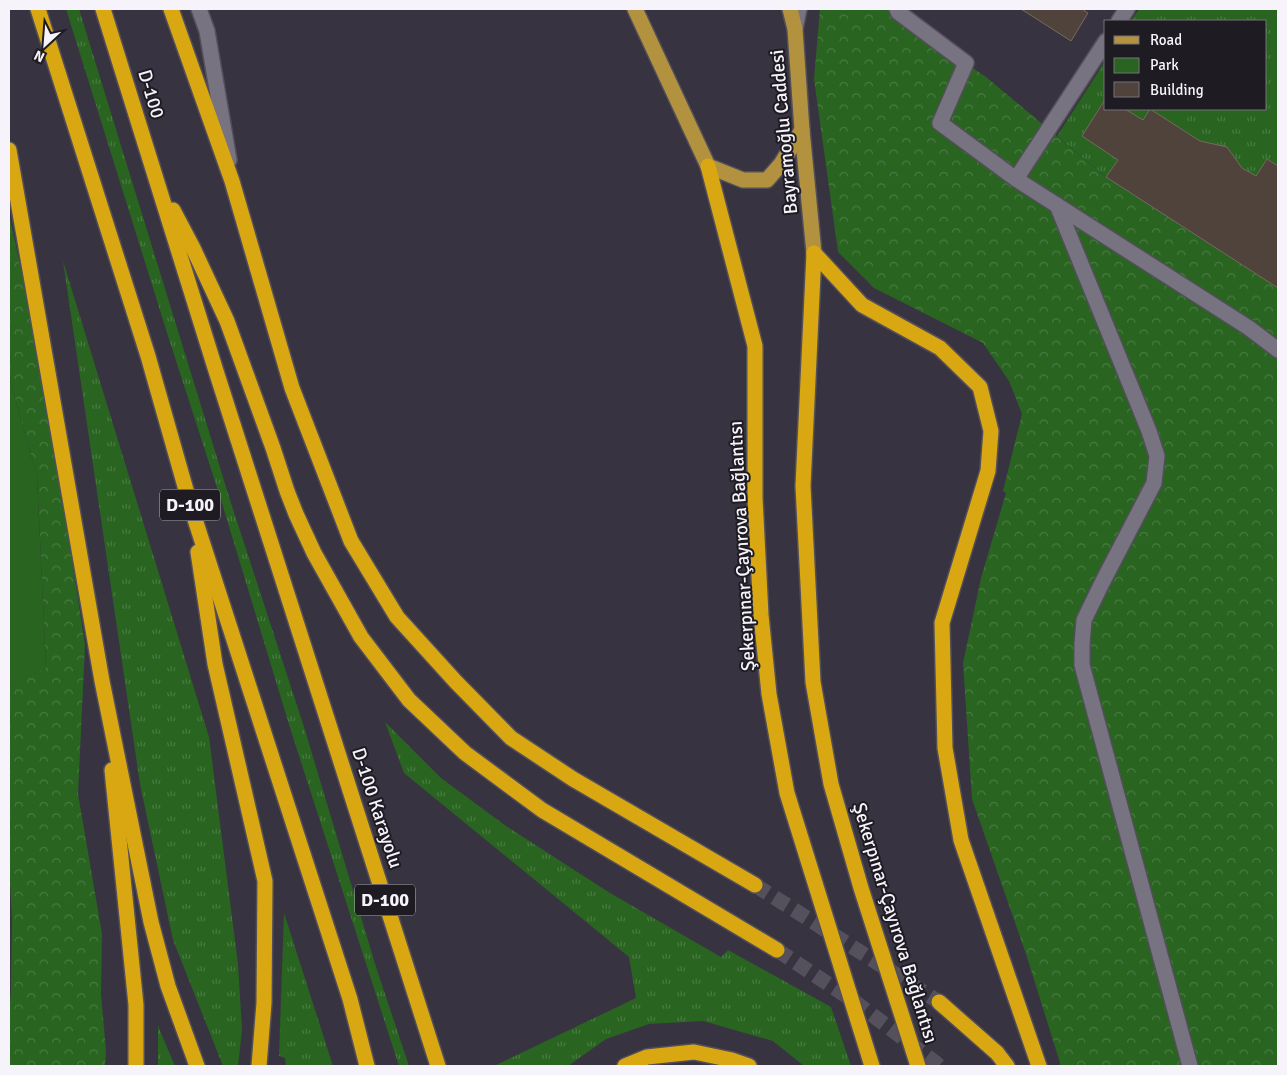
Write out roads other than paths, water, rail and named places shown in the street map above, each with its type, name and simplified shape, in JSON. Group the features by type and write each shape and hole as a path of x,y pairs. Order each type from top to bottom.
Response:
{"highway":[{"name":"D-100","path":"38,9 148,356 190,504 371,1066"},
{"name":"D-100","path":"103,9 332,734"},
{"path":"171,9 232,181 292,388 351,542 397,617 456,682 511,738 573,779 755,885"},
{"path":"9,150 102,681 151,922 168,986 197,1066"},
{"name":"Şekerpınar-Çayırova Bağlantısı","path":"708,166 755,346 755,498 761,614 769,694 787,793 872,1066"},
{"path":"9,179 21,216"},
{"path":"156,180 193,248 227,321 287,491 314,554 361,637 410,700 465,754 542,810 777,950"},
{"path":"814,253 862,305 940,348 980,387 991,431 988,471 942,623 945,748 961,840 1039,1066"},
{"name":"Şekerpınar-Çayırova Bağlantısı","path":"814,253 803,486 813,682 831,784 861,888 918,1066"},
{"path":"190,504 216,664 265,881 264,1003 259,1066"},
{"path":"102,681 136,1005 136,1066"},
{"name":"D-100 Karayolu","path":"332,734 438,1066"},
{"path":"350,999 367,1066"},
{"path":"940,1002 997,1053 1007,1066"},
{"path":"625,1066 647,1057 694,1052 732,1060 749,1066"}],"main road":[{"path":"634,9 708,166 743,180 767,180 781,164 802,130"},
{"name":"Bayramoğlu Caddesi","path":"790,9 795,29 802,130 814,253"}],"street":[{"path":"199,9 207,31 232,181"},
{"path":"795,29 799,9"},
{"path":"897,9 898,12 966,63 940,123 1016,179 1249,328 1278,350"},
{"path":"1120,20 1127,9"},
{"path":"1016,179 1104,44"},
{"path":"1057,205 1149,431 1157,456 1154,483 1084,620 1082,665 1190,1066"}],"tunnel":[{"path":"755,885 939,1002"},
{"path":"777,950 851,999 939,1066"}]}
